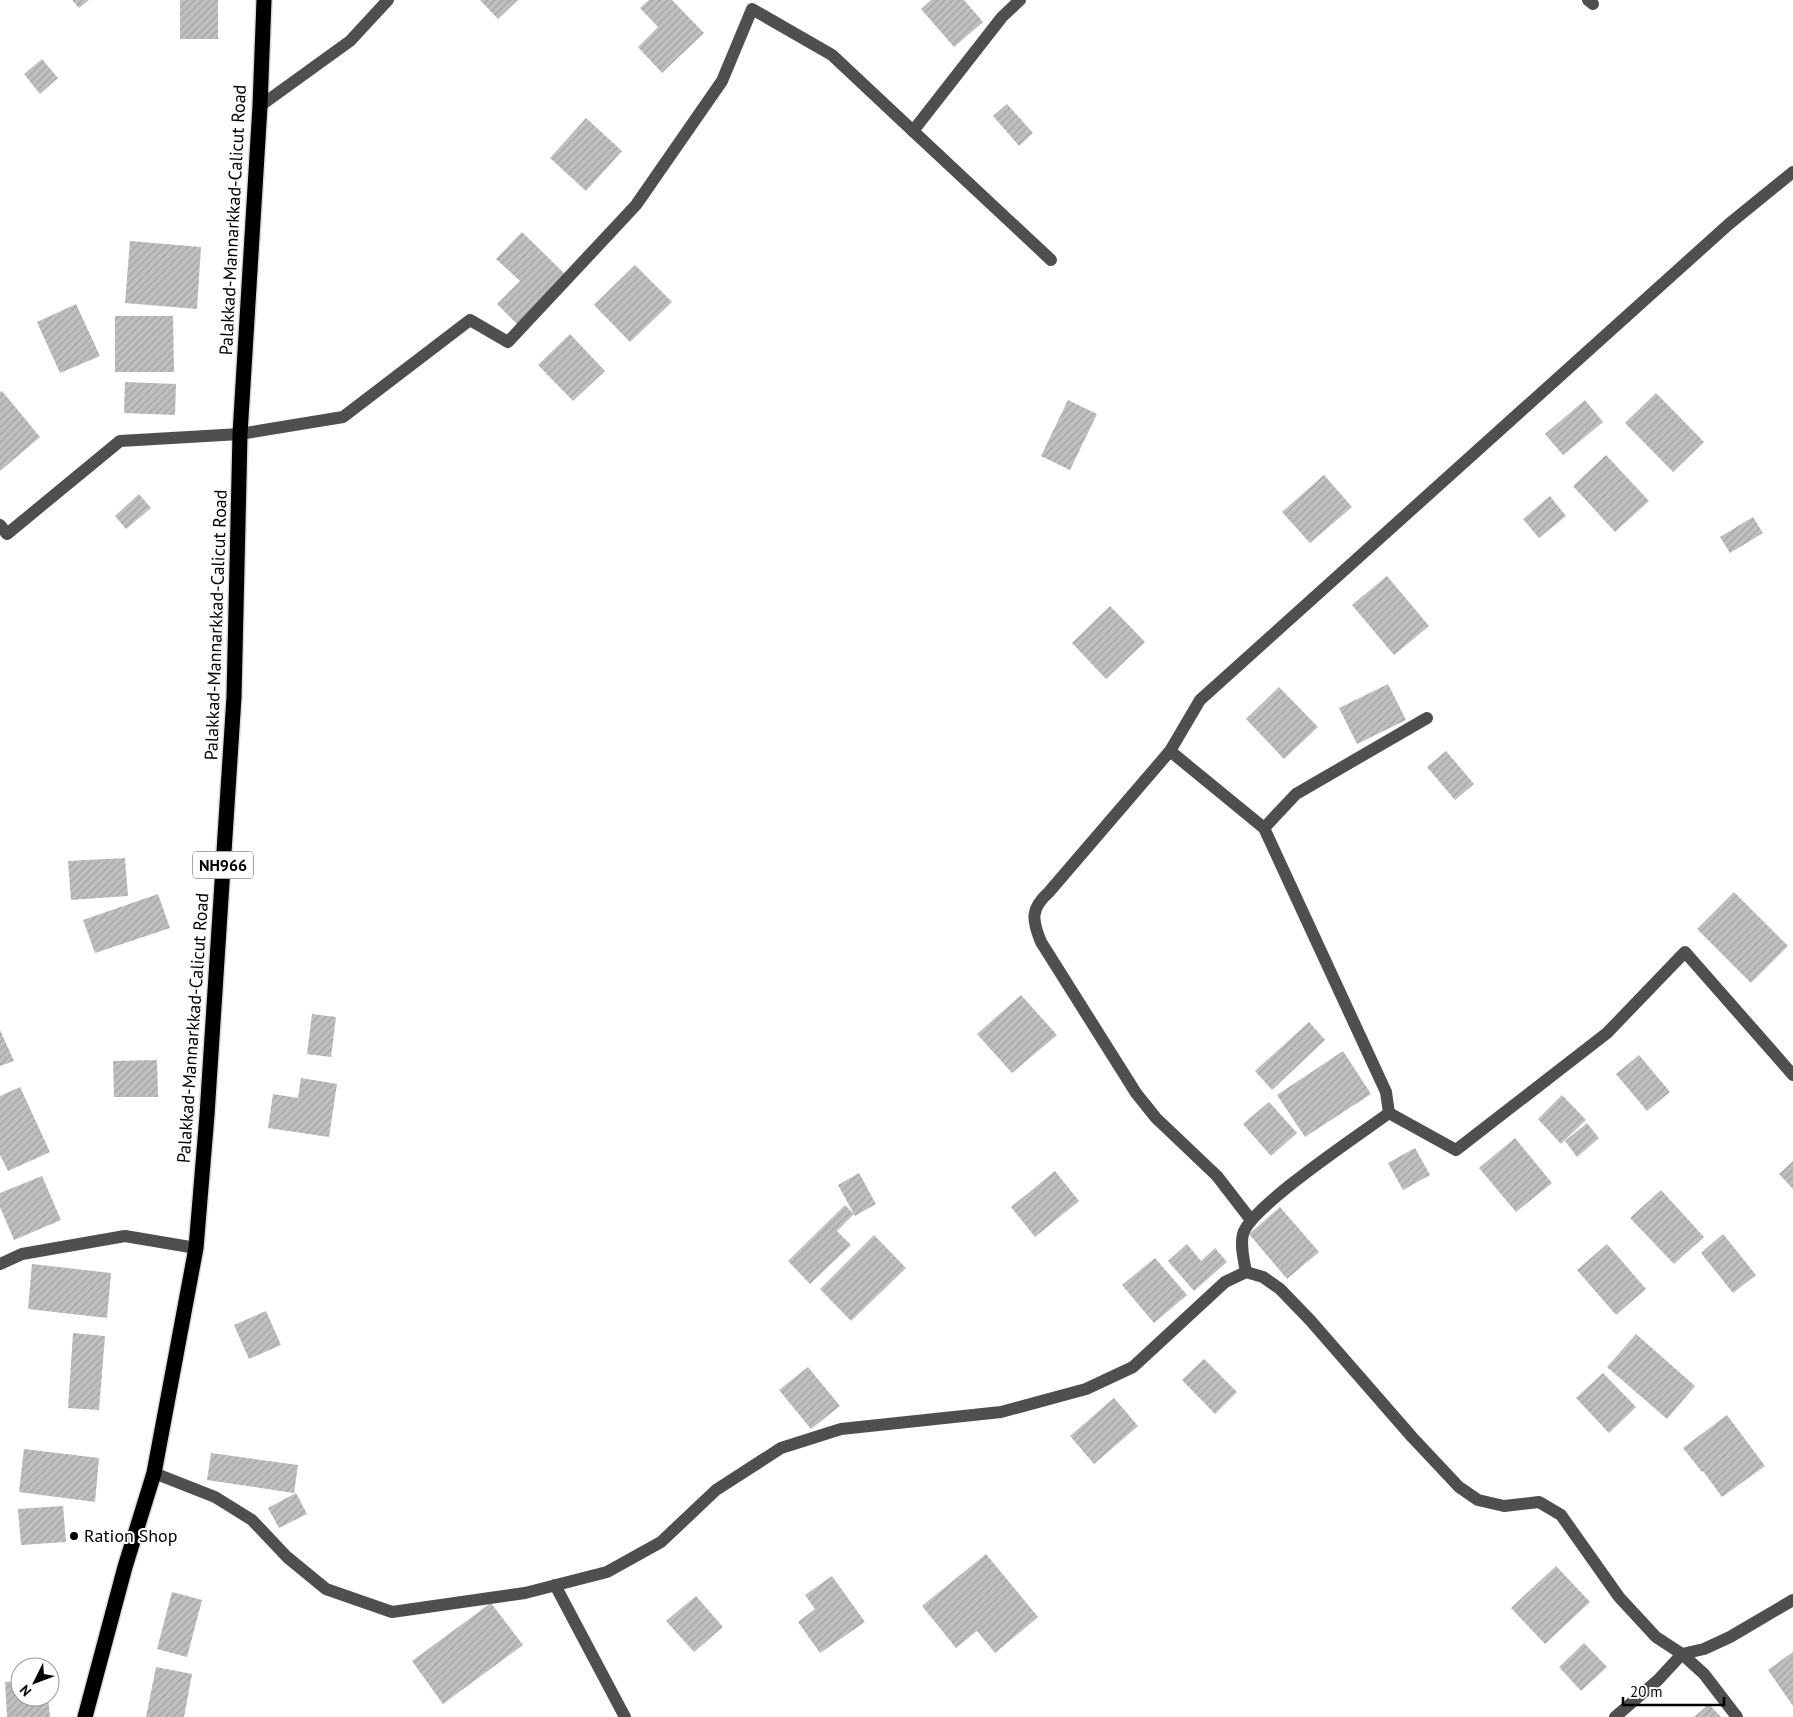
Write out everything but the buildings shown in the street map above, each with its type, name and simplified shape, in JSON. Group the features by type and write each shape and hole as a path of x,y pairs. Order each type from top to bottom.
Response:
{"highway":[{"name":"Palakkad-Mannarkkad-Calicut Road","path":"85,1717 125,1567 154,1473 196,1248 207,1115 234,697 240,434 260,106 264,0"}],"street":[{"path":"260,106 350,41 388,0"},
{"path":"913,131 1002,17 1020,0"},
{"path":"0,525 7,534 120,441 240,434 343,417 470,320 508,342 636,205 722,81 752,9 832,55 1051,260"},
{"path":"1251,1220 1216,1176 1156,1118 1136,1093 1042,942 1035,927 1034,918 1040,900 1049,892 1170,751 1200,700 1729,224 1793,172"},
{"path":"1264,828 1296,794 1427,718"},
{"path":"1170,751 1264,828 1386,1092 1390,1113 1456,1150 1607,1033 1685,952 1793,1075"},
{"path":"1246,1272 1242,1250 1243,1233 1251,1220 1272,1199 1390,1113"},
{"path":"0,1264 22,1254 125,1236 196,1248"},
{"path":"154,1473 215,1497 252,1520 287,1557 326,1589 392,1612 524,1593 607,1572 661,1542 716,1490 781,1448 842,1429 1001,1412 1086,1389 1133,1367 1225,1282 1246,1272 1263,1277 1280,1289 1310,1320 1458,1487 1478,1500 1504,1506 1538,1502 1562,1515 1620,1597 1656,1637 1682,1654 1704,1674 1737,1717"},
{"path":"554,1585 625,1717"},
{"path":"1615,1717 1658,1680 1682,1654 1704,1649 1730,1637 1793,1600"}],"place":[{"name":"Ration Shop","path":"74,1536"}]}
